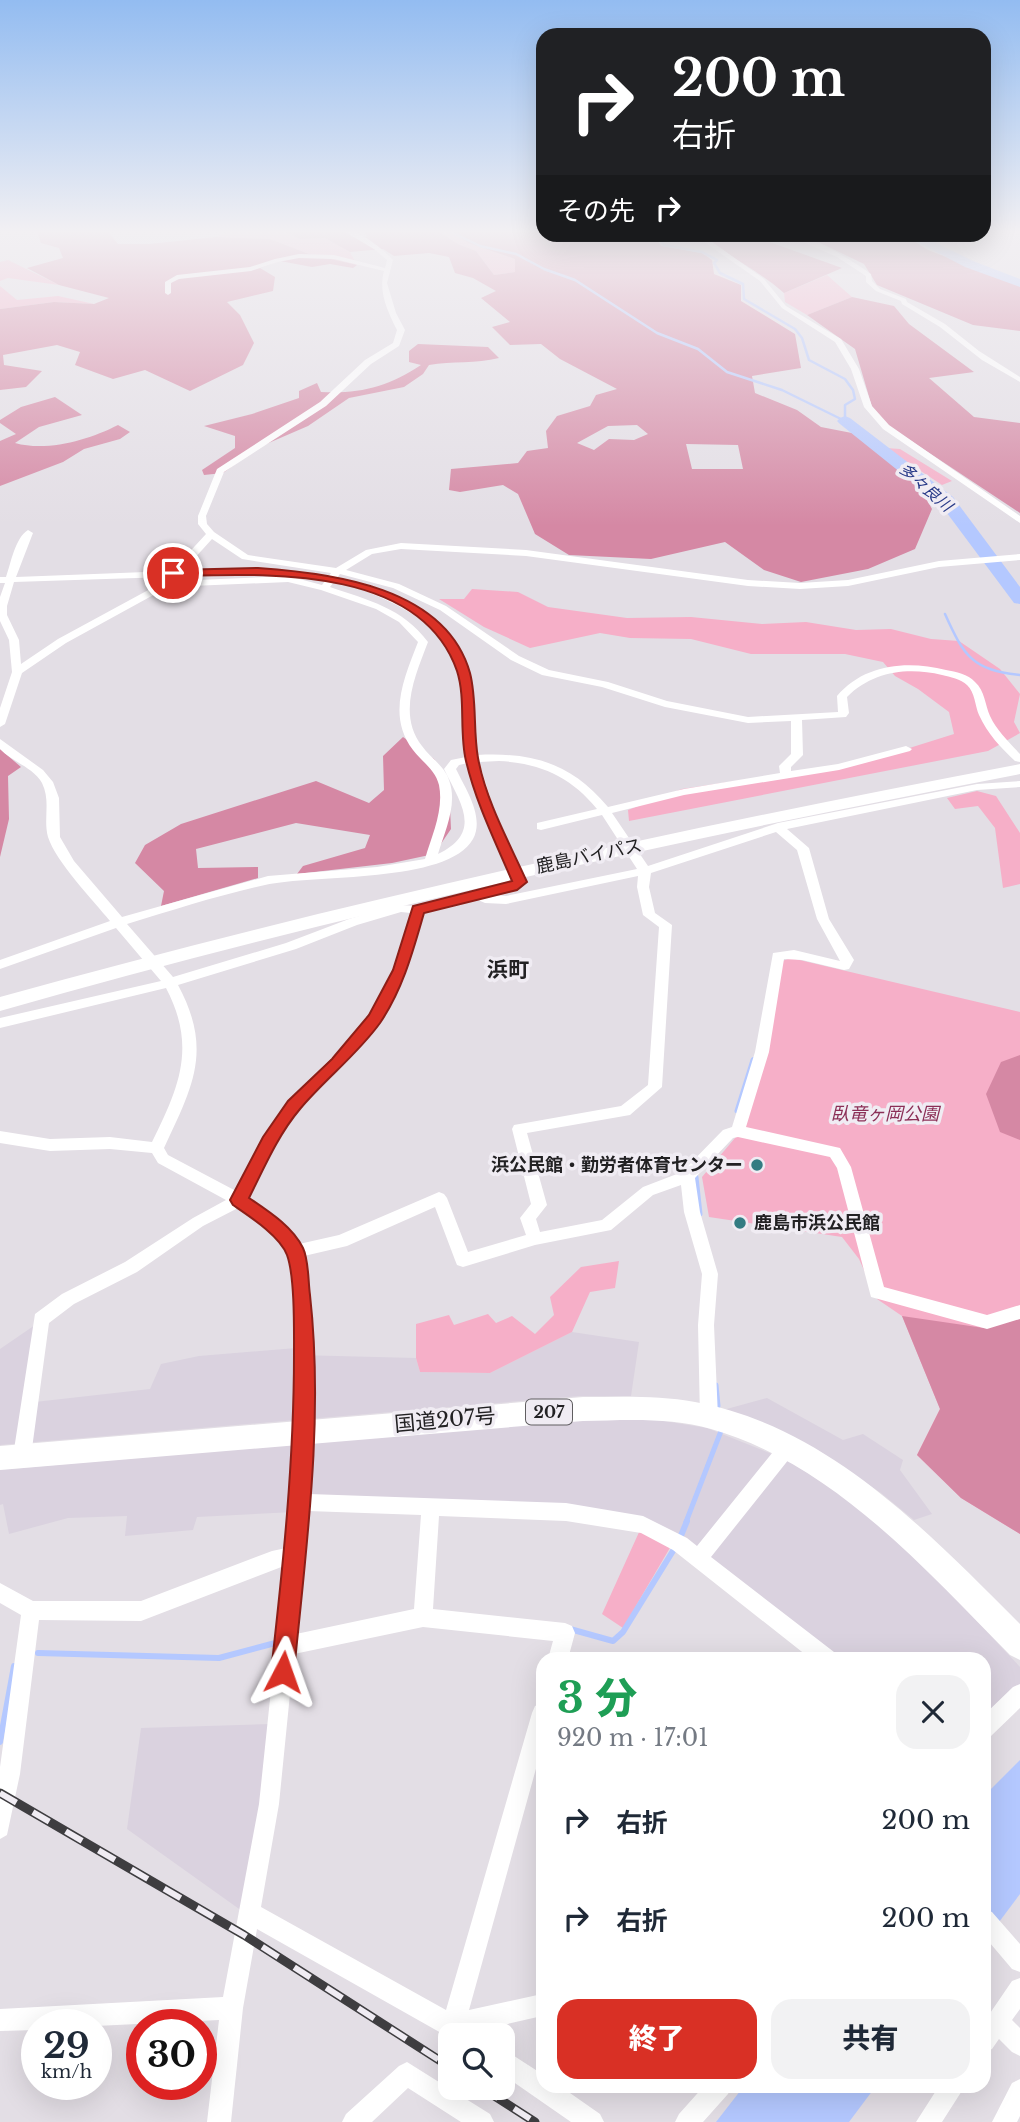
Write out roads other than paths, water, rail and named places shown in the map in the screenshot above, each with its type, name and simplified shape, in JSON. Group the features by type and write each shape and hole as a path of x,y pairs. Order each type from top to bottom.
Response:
{"highway":[{"name":"鹿島バイパス","path":"0,990 240,923 1020,762"},
{"name":"鹿島バイパス","path":"0,1004 251,933 514,865"},
{"name":"国道207号","path":"11,1457 583,1409 650,1408 709,1417 788,1447 824,1468 866,1498 919,1544 1020,1645"}],"street":[{"path":"0,1023 292,946 353,922 401,908 418,910 481,895 520,882 487,806 472,759 464,673 450,643 422,615 389,596 246,557 211,534 202,516 220,471 323,404 368,362 396,344 400,328"},
{"path":"817,328 838,341 855,369 868,407 886,427 1020,520"},
{"path":"946,328 986,361 1020,380"},
{"path":"0,724 18,672 15,640 2,615 19,552 28,533"},
{"path":"18,672 62,641 168,582 211,534"},
{"path":"332,579 369,552 418,545 526,553 748,583 800,586 848,583 909,569 1020,557"},
{"path":"0,580 226,571 284,572 396,586 443,608 516,658 546,673 604,684 665,704 748,720 842,715 842,696 851,685 887,670 911,666 935,669 966,679 972,684 987,721 1020,762"},
{"path":"168,582 332,579 411,625 423,642 404,693 406,726 415,746 436,767 444,782 445,810 430,861"},
{"path":"786,777 785,766 797,755 796,717"},
{"path":"0,742 47,782 53,799 54,837 69,863 167,980 183,1003 191,1034 191,1068 185,1089 156,1148"},
{"path":"541,826 608,815 684,792 839,767 906,749"},
{"path":"0,965 47,945 123,926 269,880 407,866 430,861 459,849 468,838 469,816 450,769 455,762 513,758 548,765 577,779 608,815 643,868 643,887 649,915 667,925 655,1087 625,1111 519,1129 539,1205 528,1218 535,1239"},
{"path":"481,895 485,899 506,901 643,868 778,827 977,787 1020,784"},
{"path":"738,1131 762,1052 778,956 786,953 844,966 847,960 823,919 803,848 778,827"},
{"path":"11,1457 41,1319 68,1298 131,1267 198,1222 239,1200 269,1142 293,1105 337,1063 375,1019 400,970 418,910"},
{"path":"296,1251 341,1241 439,1198 463,1260 535,1239 606,1226 648,1191 687,1176 728,1134 738,1131 835,1152 844,1167 877,1292 987,1322 1020,1312"},
{"path":"0,1137 50,1145 110,1143 156,1148"},
{"path":"156,1148 163,1159 239,1200 271,1223 296,1251 303,1319 304,1432 300,1502 269,1804 232,2008 219,2122"},
{"path":"687,1176 692,1212 710,1274 706,1325 709,1417"},
{"path":"699,1558 788,1447"},
{"path":"300,1502 566,1512 643,1525 678,1543 699,1558 818,1652"},
{"path":"424,1612 431,1507"},
{"path":"0,1592 32,1610 141,1611 272,1560 294,1555"},
{"path":"0,1828 7,1796 23,1648 32,1610"},
{"path":"285,1640 424,1612 565,1633 560,1652"},
{"path":"991,1722 1020,1694"},
{"path":"462,2023 536,1736"},
{"path":"248,1912 447,2023"},
{"path":"991,1928 1020,1961"},
{"path":"991,2030 1020,1989"},
{"path":"483,2023 536,2007"},
{"path":"0,2020 232,2008"},
{"path":"997,2021 1020,2044"},
{"path":"515,2069 536,2083"},
{"path":"354,2122 407,2074 482,2122"},
{"path":"1004,2122 1020,2091"},
{"path":"550,2093 592,2122"},
{"path":"687,2122 714,2093"},
{"path":"928,2122 948,2093"}],"water":[{"path":"1020,1760 1020,1894 991,1933 991,1789"},
{"path":"739,2093 871,2093 849,2122 716,2122"}],"waterway":[{"path":"649,328 698,349 727,372 782,390 845,421 845,405 855,399 853,390 845,379 809,360 802,338 793,328"},
{"name":"多々良川","path":"845,421 947,501 1020,599"},
{"path":"945,614 964,650 980,665 1020,675"},
{"path":"737,1111 753,1060"},
{"path":"696,1177 700,1214"},
{"path":"716,1385 718,1406"},
{"path":"686,1522 721,1431"},
{"path":"680,1538 687,1521"},
{"path":"570,1629 613,1641 623,1632 676,1546"},
{"path":"38,1653 219,1658 279,1642"},
{"path":"0,1742 14,1666"}],"railway":[{"path":"0,1793 244,1935 438,2059"},
{"path":"501,2100 535,2122"}],"place":[{"name":"浜公民館・勤労者体育センター","path":"757,1165"},
{"name":"鹿島市浜公民館","path":"740,1223"}],"district":[{"name":"浜町","path":"508,970"}],"park label":[{"name":"臥竜ヶ岡公園","path":"885,1114"}]}
